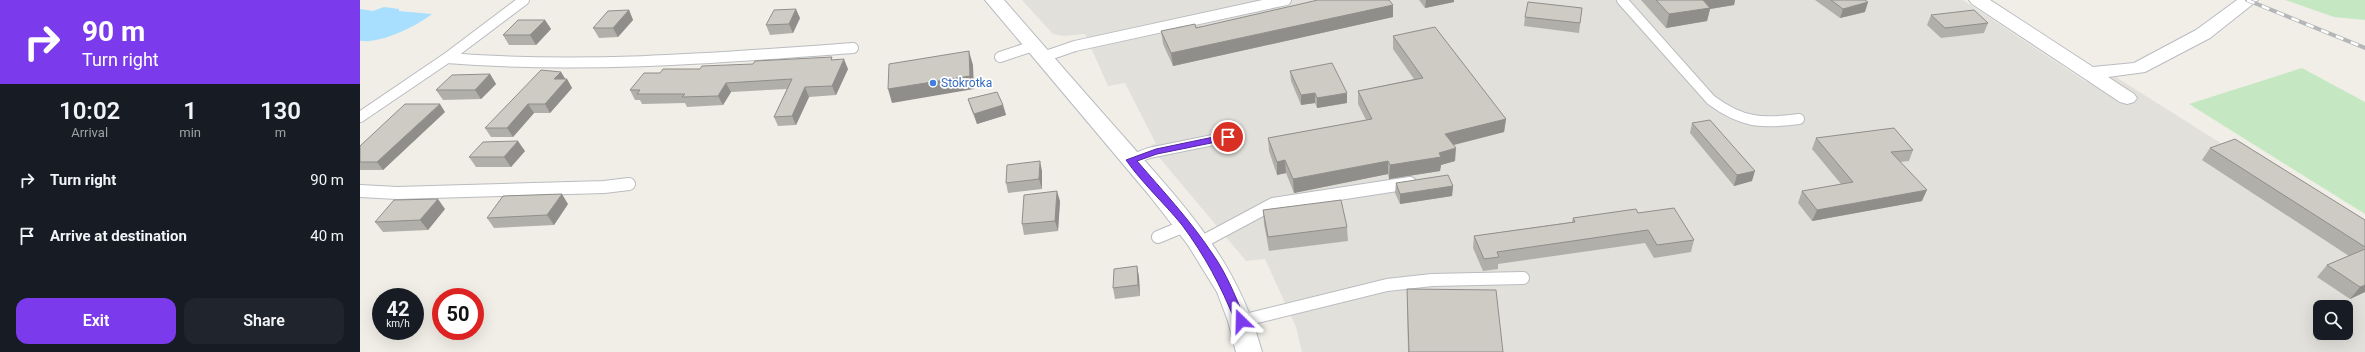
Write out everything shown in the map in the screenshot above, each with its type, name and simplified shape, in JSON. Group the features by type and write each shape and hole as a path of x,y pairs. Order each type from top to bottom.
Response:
{"main road":[{"path":"994,0 1200,242 1224,281 1241,321 1249,352"},
{"path":"1978,0 2127,98"},
{"path":"2090,73 2138,68 2203,34 2249,0"}],"lane":[{"path":"360,116 447,58 524,0"},
{"path":"1000,57 1088,43 1286,0"},
{"path":"1622,0 1712,100 1724,111 1742,119 1761,124 1800,119"},
{"path":"447,58 483,61 552,62 694,59 853,48"},
{"path":"1131,160 1156,151 1228,137"},
{"path":"1200,242 1216,236 1257,211 1273,204 1420,181"},
{"path":"360,191 405,193 604,187 629,184"},
{"path":"1158,237 1186,225"},
{"path":"1241,321 1387,285 1432,280 1523,278"}],"shaded area":[{"path":"1022,0 1963,0 2086,82 2111,74 2365,234 2365,352 1302,352 1296,327 1265,259 1246,261 1158,156 1151,145 1156,144 1125,83 1108,86 1085,34 1063,36 1053,34"}],"green space":[{"path":"2285,0 2365,0 2365,20 2334,17"},
{"path":"2302,68 2365,102 2365,214 2189,104"}],"water":[{"path":"384,7 399,9 399,11 432,14 411,27 394,35 377,40 360,41 360,9 373,11"}],"building":[{"path":"1318,0 1389,0 1393,5 1171,53 1161,31 1195,24 1196,28"},
{"path":"1656,0 1703,0 1710,8 1669,14"},
{"path":"1831,0 1865,0 1868,2 1843,9"},
{"path":"1528,2 1582,8 1580,23 1525,17"},
{"path":"796,9 789,24 766,25 774,10"},
{"path":"629,10 613,28 593,28 608,11"},
{"path":"1974,10 1988,23 1945,28 1931,15"},
{"path":"518,20 545,20 530,35 503,35"},
{"path":"1435,27 1506,119 1445,134 1456,148 1439,153 1441,157 1390,165 1388,161 1293,179 1285,160 1277,162 1268,138 1372,119 1358,91 1423,78 1393,36"},
{"path":"969,51 970,76 888,89 889,64"},
{"path":"832,57 831,60 844,59 832,86 805,87 792,116 774,117 792,79 726,83 718,96 682,97 685,94 637,94 640,90 630,90 644,73 660,73 663,69 700,69 702,66 753,64 755,61"},
{"path":"1332,63 1347,93 1317,98 1315,93 1301,95 1290,71"},
{"path":"541,70 561,72 554,79 567,79 545,104 528,104 507,128 485,128"},
{"path":"490,74 475,90 436,90 452,75"},
{"path":"997,92 1003,105 974,114 968,99"},
{"path":"405,104 440,104 377,162 360,162 360,146"},
{"path":"1710,120 1755,171 1737,175 1692,123"},
{"path":"1894,128 1913,150 1891,152 1927,190 1817,210 1802,191 1853,182 1816,138"},
{"path":"2235,139 2365,220 2365,247 2210,148"},
{"path":"518,141 504,157 469,157 483,142"},
{"path":"1040,161 1039,179 1006,183 1007,165"},
{"path":"1448,175 1453,186 1400,194 1396,183"},
{"path":"1057,191 1055,221 1022,224 1024,195"},
{"path":"562,194 547,215 487,218 503,196"},
{"path":"438,199 420,220 375,222 394,200"},
{"path":"1341,200 1347,227 1268,237 1263,210"},
{"path":"1674,208 1694,240 1657,245 1648,230 1497,252 1499,257 1484,259 1474,236 1575,222 1573,218 1636,209 1638,213"},
{"path":"2365,249 2365,285 2360,287 2327,265"},
{"path":"1137,266 1138,285 1113,288 1114,269"},
{"path":"1407,289 1496,290 1503,352 1409,352"}],"railway":[{"path":"2247,0 2365,48"}],"place":[{"name":"Stokrotka","path":"933,83"}],"route":[{"path":"1228,137 1156,151 1131,160 1200,242 1224,281 1241,321"}]}
